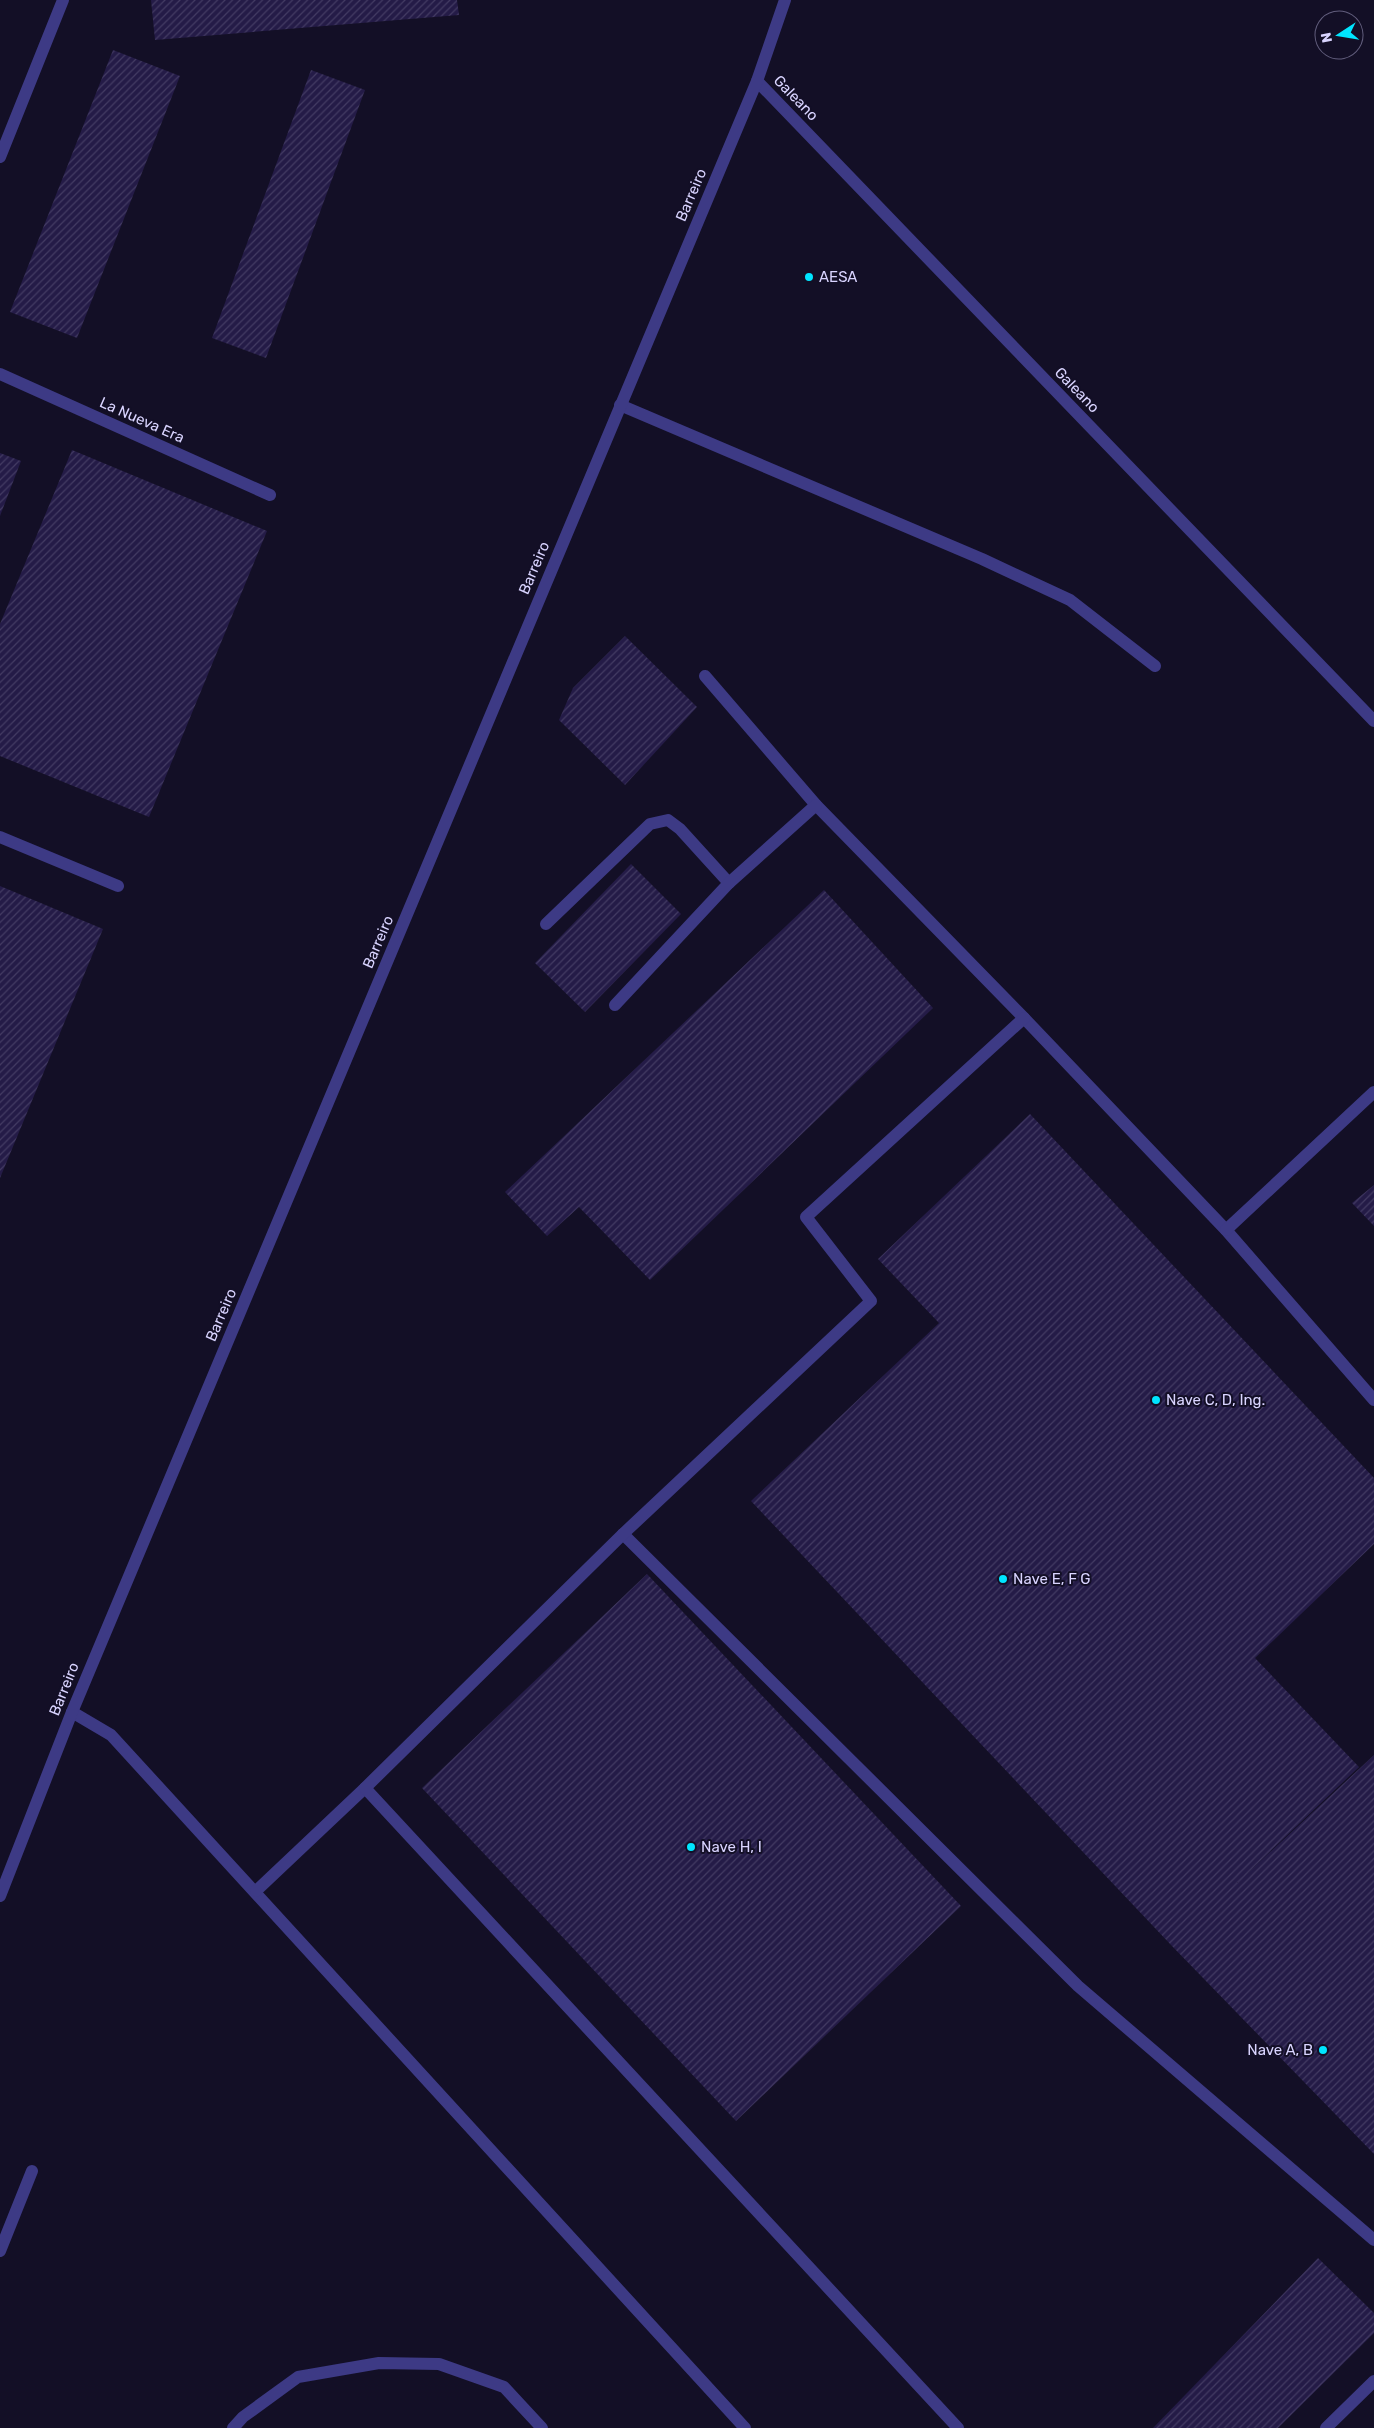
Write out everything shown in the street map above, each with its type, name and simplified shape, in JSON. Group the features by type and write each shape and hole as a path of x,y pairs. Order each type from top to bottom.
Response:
{"street":[{"path":"0,158 63,0"},
{"name":"Barreiro","path":"0,1896 72,1712 757,80 785,0"},
{"name":"Galeano","path":"757,80 1374,721"},
{"name":"La Nueva Era","path":"0,374 270,495"},
{"path":"620,405 982,559 1070,600 1155,666"},
{"path":"705,676 816,805 1024,1018 1226,1230 1374,1400"},
{"path":"615,1005 729,882 816,805"},
{"path":"546,924 650,824 668,820 680,829 729,882"},
{"path":"0,837 118,886"},
{"path":"256,1891 365,1788 623,1534 871,1302 806,1217 1024,1018"},
{"path":"1226,1230 1374,1092"},
{"path":"623,1534 1078,1986 1374,2240"},
{"path":"72,1712 111,1735 256,1891 746,2428"},
{"path":"365,1788 958,2428"},
{"path":"0,2251 32,2171"},
{"path":"233,2428 243,2417 298,2377 379,2363 439,2364 504,2387 542,2428"},
{"path":"1326,2428 1374,2381"}],"building":[{"path":"151,0 457,0 459,15 155,40"},
{"path":"113,50 180,76 77,338 10,312"},
{"path":"311,70 365,90 266,358 212,338"},
{"path":"72,450 267,531 149,817 0,756 0,624"},
{"path":"0,453 21,461 0,516"},
{"path":"625,636 697,707 625,785 559,720 573,688"},
{"path":"631,864 681,914 585,1012 535,963"},
{"path":"0,886 103,929 0,1178"},
{"path":"824,890 933,1008 650,1280 579,1207 547,1236 505,1192"},
{"path":"1030,1114 1374,1478 1374,1544 1255,1658 1359,1767 1237,1883 1374,1755 1374,2154 1171,1945 751,1501 939,1323 878,1259"},
{"path":"1374,1185 1374,1226 1352,1203"},
{"name":"Nave H, I","path":"647,1574 961,1906 736,2121 422,1788"},
{"path":"1318,2258 1374,2313 1374,2333 1278,2428 1153,2428"}],"place":[{"name":"AESA","path":"809,277"},
{"name":"Nave C, D, Ing.","path":"1156,1400"},
{"name":"Nave E, F G","path":"1003,1579"},
{"name":"Nave H, I","path":"691,1847"},
{"name":"Nave A, B","path":"1323,2050"}]}
